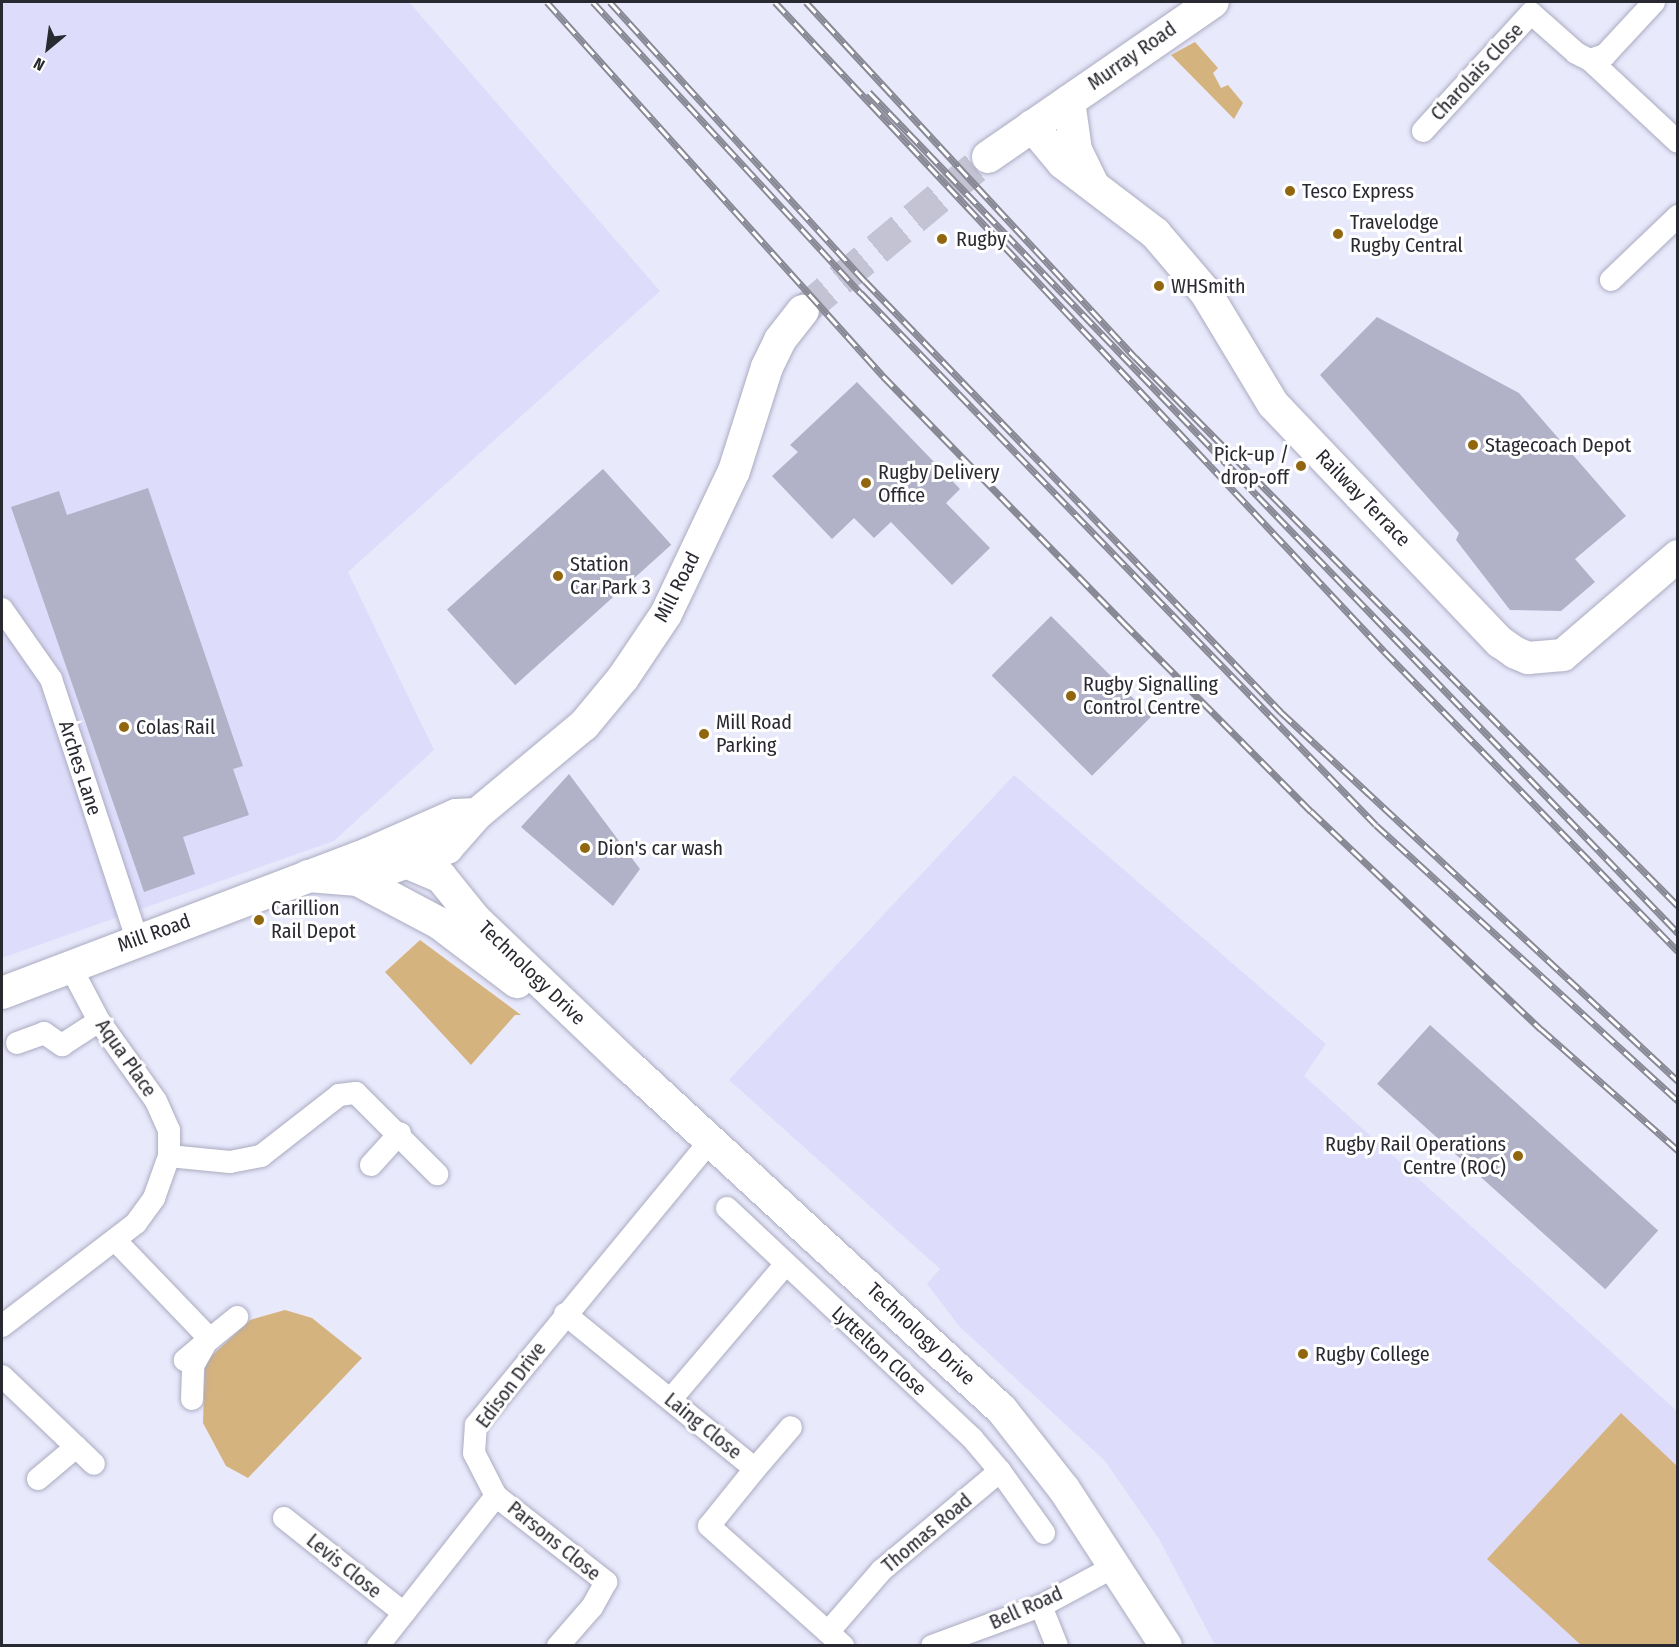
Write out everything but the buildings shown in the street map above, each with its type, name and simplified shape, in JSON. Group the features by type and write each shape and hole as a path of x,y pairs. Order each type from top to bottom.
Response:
{"street":[{"name":"Murray Road","path":"1051,113 1211,2"},
{"path":"1590,60 1605,56 1654,2"},
{"name":"Charolais Close","path":"1423,131 1531,14 1590,60"},
{"path":"1590,60 1677,142"},
{"path":"988,157 1051,113"},
{"name":"Railway Terrace","path":"1051,113 1076,150 1093,184"},
{"name":"Railway Terrace","path":"1051,113 1063,163 1151,229 1193,278 1273,404 1500,642 1528,658 1563,655 1677,556"},
{"path":"1611,280 1677,216"},
{"name":"Mill Road","path":"444,863 477,814 584,725 623,678 666,614 734,471 766,367 780,340 803,311"},
{"name":"Arches Lane","path":"2,609 51,679 136,939"},
{"path":"358,869 408,850 456,815 477,814"},
{"path":"408,850 444,863"},
{"path":"408,850 445,928"},
{"name":"Technology Drive","path":"444,863 476,919 628,1065 713,1138 1002,1410 1118,1566 1166,1646"},
{"name":"Mill Road","path":"2,993 69,964 308,876 358,869"},
{"name":"Technology Drive","path":"358,869 445,928 628,1065"},
{"name":"Aqua Place","path":"2,1326 136,1223 154,1198 169,1156 169,1130 156,1101 99,1022 69,964"},
{"path":"17,1043 44,1033 62,1045 99,1022"},
{"path":"169,1156 230,1162 261,1156 339,1095 356,1093 400,1133 437,1174"},
{"path":"371,1165 400,1133"},
{"name":"Edison Drive","path":"496,1496 474,1453 476,1425 565,1314 713,1138"},
{"name":"Lyttelton Close","path":"727,1208 972,1438 1000,1471"},
{"path":"115,1240 207,1342"},
{"path":"671,1400 786,1264"},
{"name":"Laing Close","path":"565,1314 755,1469 709,1526 836,1638"},
{"path":"185,1360 237,1317"},
{"path":"192,1399 193,1366 207,1342"},
{"path":"2,1376 94,1464"},
{"path":"755,1469 791,1427"},
{"path":"38,1479 76,1447"},
{"path":"1000,1471 1044,1533"},
{"name":"Thomas Road","path":"836,1638 881,1571 1000,1471"},
{"path":"378,1646 496,1496"},
{"name":"Parsons Close","path":"496,1496 606,1582 591,1607 558,1646"},
{"name":"Levis Close","path":"284,1518 404,1613"},
{"name":"Bell Road","path":"932,1646 1041,1606 1118,1566"},
{"path":"1041,1606 1057,1646"}],"shaded area":[{"path":"2,2 409,2 660,291 348,572 434,750 334,841 2,958"},
{"path":"1195,42 1218,68 1213,73 1221,88 1228,85 1243,103 1234,119 1171,55"},
{"name":"Rugby College","path":"1014,775 1326,1044 1304,1076 1677,1411 1677,1645 1215,1645 1159,1539 1105,1461 959,1326 927,1284 940,1269 729,1080"},
{"path":"420,940 521,1015 515,1015 471,1065 385,972"},
{"path":"285,1310 312,1318 362,1358 248,1478 226,1466 203,1423 205,1362 250,1320"},
{"path":"1621,1413 1677,1466 1677,1645 1581,1645 1487,1559"}],"tunnel":[{"path":"803,311 988,157"}],"railway":[{"path":"547,2 883,376 1123,622 1311,811 1541,1029 1678,1150"},
{"path":"593,2 861,293 1376,825 1678,1101"},
{"path":"610,2 865,281 1281,712 1678,1081"},
{"path":"775,2 1384,651 1678,951"},
{"path":"806,2 1135,357 1678,906"},
{"path":"869,92 1678,933"}],"place":[{"name":"Tesco Express","path":"1290,191"},
{"name":"Travelodge Rugby Central","path":"1338,234"},
{"name":"Rugby","path":"942,239"},
{"name":"WHSmith","path":"1159,286"},
{"name":"Stagecoach Depot","path":"1473,445"},
{"name":"Pick-up / drop-off","path":"1301,466"},
{"name":"Rugby Delivery Office","path":"866,483"},
{"name":"Station Car Park 3","path":"558,576"},
{"name":"Rugby Signalling Control Centre","path":"1071,696"},
{"name":"Colas Rail","path":"124,727"},
{"name":"Mill Road Parking","path":"704,734"},
{"name":"Dion's car wash","path":"585,848"},
{"name":"Carillion Rail Depot","path":"259,920"},
{"name":"Rugby Rail Operations Centre (ROC)","path":"1518,1156"},
{"name":"Rugby College","path":"1303,1354"}]}
